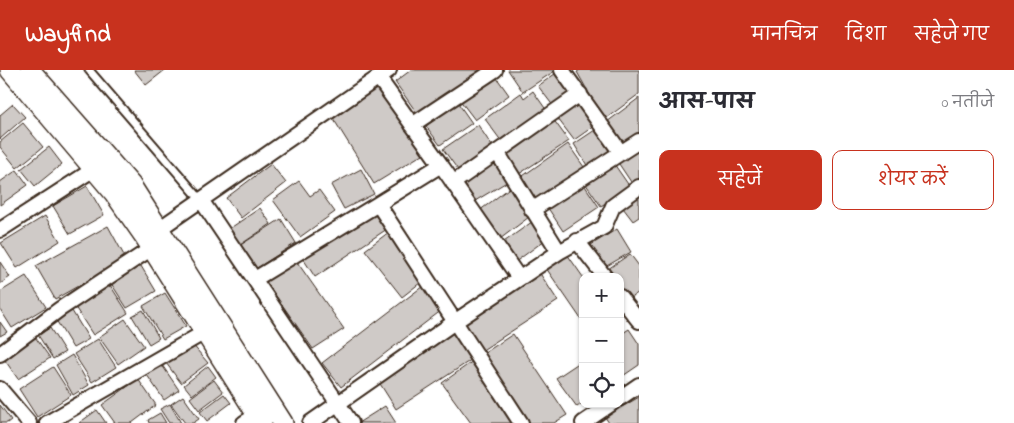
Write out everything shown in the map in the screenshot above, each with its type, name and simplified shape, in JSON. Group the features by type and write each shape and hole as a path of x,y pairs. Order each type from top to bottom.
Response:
{"street":[{"path":"10,70 114,193 152,248 205,332 254,420"},
{"path":"30,70 131,185 283,423"},
{"path":"412,125 495,70"},
{"path":"562,70 621,153"},
{"path":"158,229 384,74 412,125 519,278"},
{"path":"453,183 580,94"},
{"path":"532,210 639,141"},
{"path":"497,152 559,252"},
{"path":"255,280 441,165"},
{"path":"0,230 94,169"},
{"path":"310,423 338,401 519,278 577,241 604,227 613,206 639,187"},
{"path":"200,200 352,423"},
{"path":"378,204 456,320 521,423"},
{"path":"577,241 602,273"},
{"path":"0,354 60,309 152,248"},
{"path":"624,302 639,321"},
{"path":"47,423 205,332"},
{"path":"624,395 639,385"},
{"path":"0,389 29,423"},
{"path":"583,423 605,408"}],"lane":[{"path":"89,70 200,200"}],"building":[{"path":"134,70 165,70 146,85"},
{"path":"411,70 483,70 419,116 395,82"},
{"path":"508,70 556,70 523,92"},
{"path":"580,70 639,70 639,94 604,120 577,72"},
{"path":"559,71 575,92 554,107 538,86"},
{"path":"494,74 509,95 475,120 459,99"},
{"path":"377,86 423,154 374,184 331,115"},
{"path":"533,91 547,111 502,142 485,119 521,93 524,98"},
{"path":"639,98 639,133 621,146 607,122"},
{"path":"575,101 594,126 574,140 555,115"},
{"path":"458,103 472,123 440,145 426,126"},
{"path":"13,104 25,117 0,139 0,115"},
{"path":"553,119 569,141 516,176 501,154"},
{"path":"23,123 43,147 17,168 0,147 0,142"},
{"path":"478,125 492,146 458,170 443,149"},
{"path":"598,128 613,151 588,167 574,144"},
{"path":"568,144 584,167 535,201 520,178"},
{"path":"639,146 639,181 633,185 617,161"},
{"path":"49,147 62,164 35,186 21,169"},
{"path":"498,159 510,180 475,201 462,180"},
{"path":"612,161 630,187 601,206 583,180"},
{"path":"271,164 286,183 241,218 226,198"},
{"path":"361,169 374,194 344,209 331,185"},
{"path":"17,170 28,185 0,205 0,182"},
{"path":"299,181 310,196 319,190 335,212 300,237 273,200"},
{"path":"583,183 599,207 563,231 546,205"},
{"path":"87,186 104,215 70,234 53,206"},
{"path":"512,186 533,214 500,239 479,211"},
{"path":"639,190 639,217 633,221 620,204"},
{"path":"260,208 271,224 240,245 229,229"},
{"path":"374,211 387,229 315,277 302,257"},
{"path":"45,216 60,241 17,268 1,243"},
{"path":"281,219 296,243 254,270 239,246"},
{"path":"536,219 549,237 514,263 501,244"},
{"path":"108,226 126,259 55,299 36,266"},
{"path":"617,229 631,252 605,267 591,245"},
{"path":"389,232 425,279 402,297 365,250"},
{"path":"567,254 580,273 579,316 546,268"},
{"path":"630,254 639,266 639,292 626,301 624,298 624,273 606,273 605,271"},
{"path":"295,259 344,329 313,349 265,280"},
{"path":"138,261 156,291 127,308 109,280"},
{"path":"0,262 10,277 0,284"},
{"path":"539,272 558,301 481,351 462,323"},
{"path":"26,276 46,307 12,328 0,309 0,292"},
{"path":"108,282 128,313 93,335 73,304"},
{"path":"423,286 442,310 341,387 322,363"},
{"path":"165,293 186,326 163,339 143,306"},
{"path":"143,310 159,338 149,344 132,316"},
{"path":"72,311 89,339 73,348 56,320"},
{"path":"125,319 144,346 118,364 99,337"},
{"path":"0,322 7,332 0,336"},
{"path":"50,328 65,352 53,359 38,335"},
{"path":"455,329 474,358 396,409 377,379"},
{"path":"629,329 639,344 639,365 624,375 624,363 624,332"},
{"path":"33,334 50,358 18,379 2,356"},
{"path":"513,334 567,415 554,423 530,423 483,354"},
{"path":"98,339 116,367 92,382 74,354"},
{"path":"192,344 208,363 181,383 166,363"},
{"path":"72,355 89,385 73,395 56,365"},
{"path":"473,361 517,423 471,423 442,383"},
{"path":"579,363 579,406 577,407 556,378"},
{"path":"162,365 179,390 164,400 147,375"},
{"path":"208,366 216,377 192,395 184,385"},
{"path":"53,367 71,395 37,417 19,389"},
{"path":"138,379 156,405 132,423 115,423 102,405"},
{"path":"214,380 223,392 199,410 190,398"},
{"path":"224,394 231,403 207,421 200,412"},
{"path":"183,396 199,419 193,423 185,423 171,404"},
{"path":"639,397 639,423 609,423 605,417 620,408 624,408 624,406"},
{"path":"170,404 181,423 169,423 160,409"},
{"path":"0,405 11,420 7,423 0,423"},
{"path":"385,406 396,423 358,423"},
{"path":"97,410 106,423 79,423"},
{"path":"160,413 166,423 149,423 148,420"}]}
